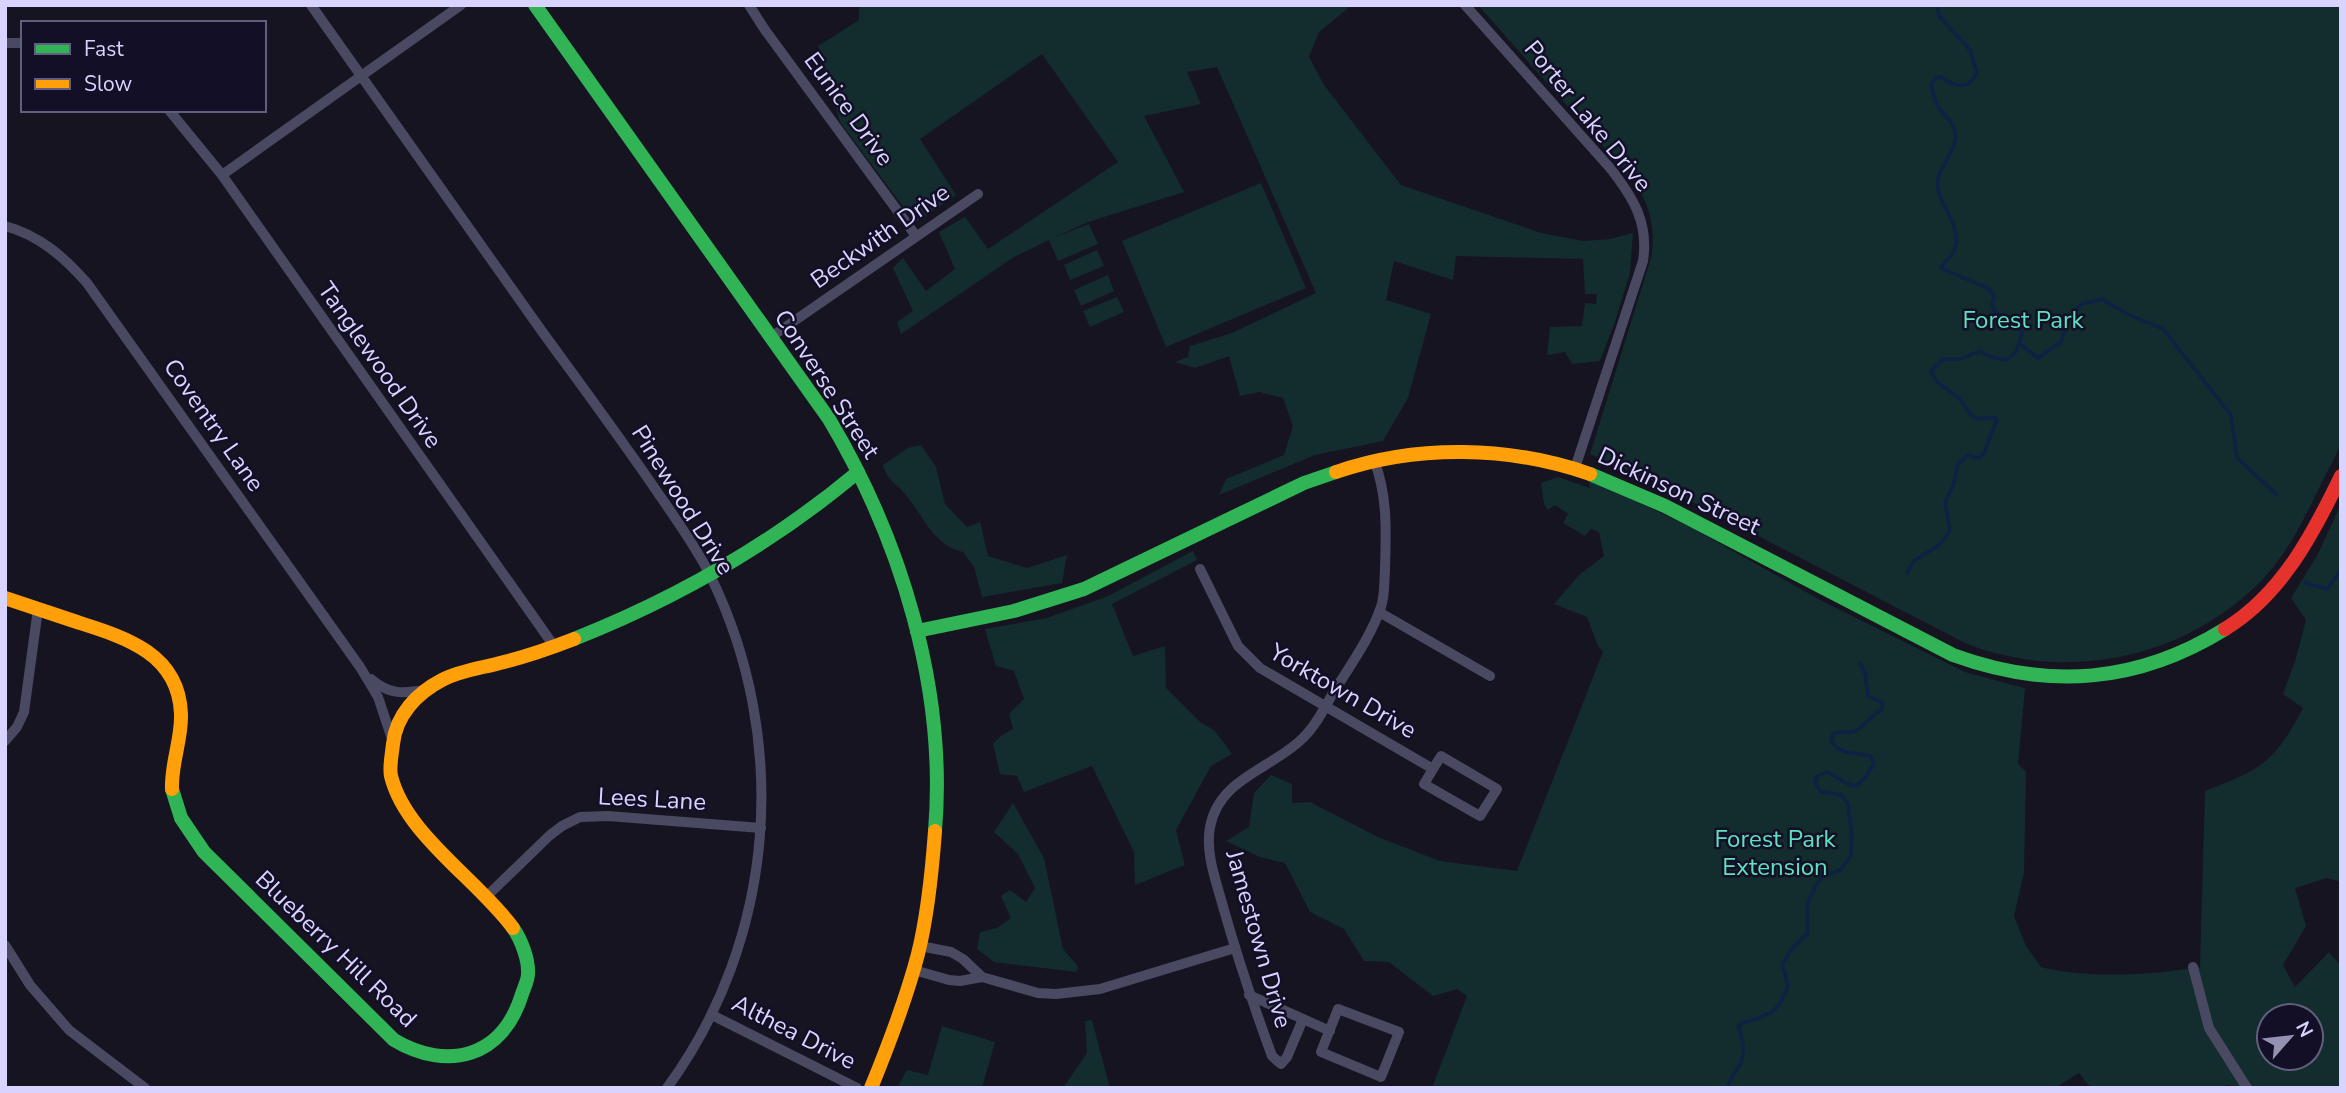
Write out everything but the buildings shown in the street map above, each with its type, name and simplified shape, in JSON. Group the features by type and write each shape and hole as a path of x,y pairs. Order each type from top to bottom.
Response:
{"main road":[{"name":"Converse Street","path":"535,5 829,419 858,472 894,556 910,603 933,709 938,786 935,853 914,970 900,1018 871,1088"},
{"name":"Dickinson Street","path":"917,632 1014,611 1074,593 1304,483 1374,460 1419,452 1468,451 1538,458 1575,468 1650,498 1953,655 2007,672 2066,678 2112,675 2150,666 2189,650 2223,631 2260,601 2286,573 2310,537 2341,476"},
{"name":"Blueberry Hill Road","path":"5,598 122,637 138,644 161,662 171,676 180,700 180,730 172,787 178,811 188,831 204,852 394,1040 411,1050 439,1058 474,1051 501,1034 521,1005 528,980 524,951 512,925 487,896 416,827 399,803 391,776 390,755 392,738 408,706 424,690 456,674 554,646 625,617 709,575 795,521 858,472"}],"street":[{"name":"Pinewood Drive","path":"312,5 632,454 698,553 738,647 751,694 761,771 758,867 731,968 712,1015 667,1088"},
{"path":"222,175 461,5"},
{"name":"Eunice Drive","path":"749,5 916,236"},
{"name":"Porter Lake Drive","path":"1465,5 1609,168 1632,196 1642,220 1645,240 1643,261 1575,468"},
{"name":"Tanglewood Drive","path":"171,112 222,175 554,646"},
{"name":"Beckwith Drive","path":"771,337 978,194"},
{"name":"Coventry Lane","path":"5,226 45,244 71,264 87,283 366,676 378,697 392,738"},
{"name":"Jamestown Drive","path":"1303,1019 1287,1057 1281,1064 1272,1056 1249,995 1210,861 1210,833 1213,816 1225,795 1238,782 1304,738 1364,645 1379,612 1384,595 1386,509 1381,477 1374,460"},
{"name":"Yorktown Drive","path":"1200,569 1245,655 1260,668 1433,768"},
{"path":"5,741 17,727 24,712 38,609"},
{"path":"1379,612 1490,676"},
{"name":"Coventry Lane","path":"366,676 382,688 396,693 424,690"},
{"name":"Yorktown Drive","path":"1441,756 1497,789 1480,816 1424,784 1433,768 1441,756"},
{"name":"Lees Lane","path":"487,896 549,836 580,817 608,816 761,828"},
{"path":"5,945 30,985 69,1030 145,1088"},
{"path":"920,946 951,952 963,958 982,977"},
{"path":"914,970 949,980 982,977 1038,993 1082,992 1235,948"},
{"path":"2193,967 2209,1028 2247,1088"},
{"path":"1249,995 1330,1031"},
{"path":"1338,1009 1399,1032 1381,1077 1321,1052 1330,1031 1338,1009"},
{"name":"Althea Drive","path":"712,1015 857,1088"}],"green space":[{"path":"859,5 1352,5 1319,32 1309,57 1324,85 1401,185 1541,233 1583,241 1610,239 1633,233 1630,273 1600,361 1572,364 1565,352 1547,355 1550,327 1582,326 1585,303 1596,304 1597,294 1585,294 1583,259 1456,256 1453,280 1394,261 1386,300 1431,314 1408,398 1383,441 1315,455 1219,495 1226,479 1284,455 1293,426 1283,398 1259,392 1240,396 1229,356 1195,368 1175,362 1188,357 1190,346 1232,333 1316,293 1217,67 1187,72 1201,104 1144,116 1184,192 1088,222 1053,238 1089,224 1098,244 1058,261 1049,240 1014,257 901,334 897,322 913,311 893,268 903,258 926,291 955,269 939,232 965,217 988,249 1118,162 1042,54 920,139 956,195 915,223 840,122 818,46 859,20"},
{"name":"Forest Park","path":"1478,5 2341,5 2341,438 2336,455 2309,509 2281,557 2264,578 2234,605 2200,628 2163,645 2124,656 2084,662 2044,661 2004,655 1965,643 1648,479 1590,454 1651,258 1653,236 1650,216 1643,197 1631,178"},
{"path":"1261,183 1306,288 1166,347 1122,241"},
{"path":"1097,250 1104,266 1070,280 1064,265"},
{"path":"1108,275 1114,291 1081,306 1074,290"},
{"path":"1117,297 1124,312 1090,327 1083,311"},
{"path":"921,445 936,467 945,504 967,527 980,522 988,556 1027,568 1067,555 1062,583 982,597 974,567 963,552 937,537 885,470 883,465 908,448"},
{"name":"Forest Park Extension","path":"1558,477 1590,488 1588,478 1692,528 1824,602 1965,672 2025,688 2018,764 2026,772 2024,873 2014,916 2026,946 2041,967 2078,973 2141,974 2200,967 2205,791 2253,770 2264,762 2283,741 2303,708 2283,694 2306,620 2291,598 2318,554 2341,504 2341,882 2327,878 2295,888 2306,926 2283,965 2295,987 2329,952 2341,966 2341,1088 2250,1088 2228,1085 2218,1088 2091,1088 2079,1073 2055,1088 1432,1088 1467,996 1457,989 1433,996 1389,962 1364,961 1344,929 1310,912 1285,863 1260,857 1226,841 1249,827 1254,793 1271,775 1292,784 1292,803 1310,802 1378,837 1440,861 1517,871 1603,652 1587,617 1554,604 1579,575 1604,556 1599,532 1591,529 1585,536 1563,523 1568,514 1555,505 1548,510 1544,504 1541,483"},
{"path":"1193,551 1197,560 1112,604 1133,656 1165,646 1166,688 1200,722 1214,730 1232,754 1211,766 1176,830 1185,865 1135,885 1134,852 1092,766 1024,792 1017,776 1000,774 993,744 1013,729 1009,714 1024,699 1014,671 996,666 985,629 1047,618 1108,596"},
{"path":"1013,803 1044,858 1063,949 1078,966 1077,972 994,962 977,949 980,932 997,928 1011,918 1001,896 1010,890 1026,902 1035,888 1018,854 994,832"},
{"path":"1092,1020 1110,1088 1063,1088 1087,1053 1085,1021"},
{"path":"942,1026 995,1042 982,1088 897,1088 907,1070 928,1075"}],"waterway":[{"path":"1907,573 1914,561 1939,545 1950,531 1945,502 1953,486 1958,464 1968,455 1979,458 1983,455 1997,420 1994,417 1978,419 1971,415 1959,398 1937,382 1931,371 1943,359 1961,359 1979,351 2006,360 2016,352 2022,333 2017,321 1995,312 1992,304 1994,296 1989,289 1941,268 1953,254 1956,241 1952,222 1940,196 1938,178 1954,145 1955,132 1937,105 1931,84 1937,77 1941,77 1961,86 1970,83 1977,73 1970,50 1940,17 1936,5"},
{"path":"2020,344 2038,358 2061,342 2066,326 2081,304 2102,299 2129,315 2163,329 2231,415 2237,458 2277,495"},
{"path":"2305,583 2327,589 2341,570"},
{"path":"1727,1088 1742,1058 1743,1044 1738,1027 1742,1023 1771,1013 1780,1003 1788,986 1782,964 1808,933 1807,905 1817,883 1825,875 1841,870 1851,855 1848,804 1841,795 1820,791 1815,782 1817,776 1827,772 1856,786 1874,764 1871,756 1843,751 1831,740 1833,734 1858,730 1882,709 1883,703 1868,696 1865,673 1860,663"}],"traffic: fast":[{"path":"535,5 829,419 855,466 878,514 897,565 914,617 926,670 934,724 937,777 935,831"},
{"path":"574,639 650,606 723,567 792,522 858,472"},
{"path":"917,631 1014,611 1084,589 1304,483 1336,472"},
{"path":"1590,474 1665,506 1953,655 1989,666 2058,676 2126,670 2159,661 2225,629"},
{"path":"172,789 181,818 204,852 394,1040 414,1050 434,1055 471,1053 487,1045 502,1032 513,1015 528,976 524,950 513,928"}],"traffic: slow":[{"path":"1336,472 1399,457 1463,452 1528,458 1590,474"},
{"path":"5,598 113,634 146,651 160,662 171,676 178,693 181,714 172,789"},
{"path":"513,928 411,817 391,776 395,733 403,714 416,698 442,680 574,639"},
{"path":"871,1088 897,1022 918,954 929,893 935,831"}],"traffic: jam":[{"path":"2225,629 2245,615 2279,581 2307,541 2341,476"}]}
